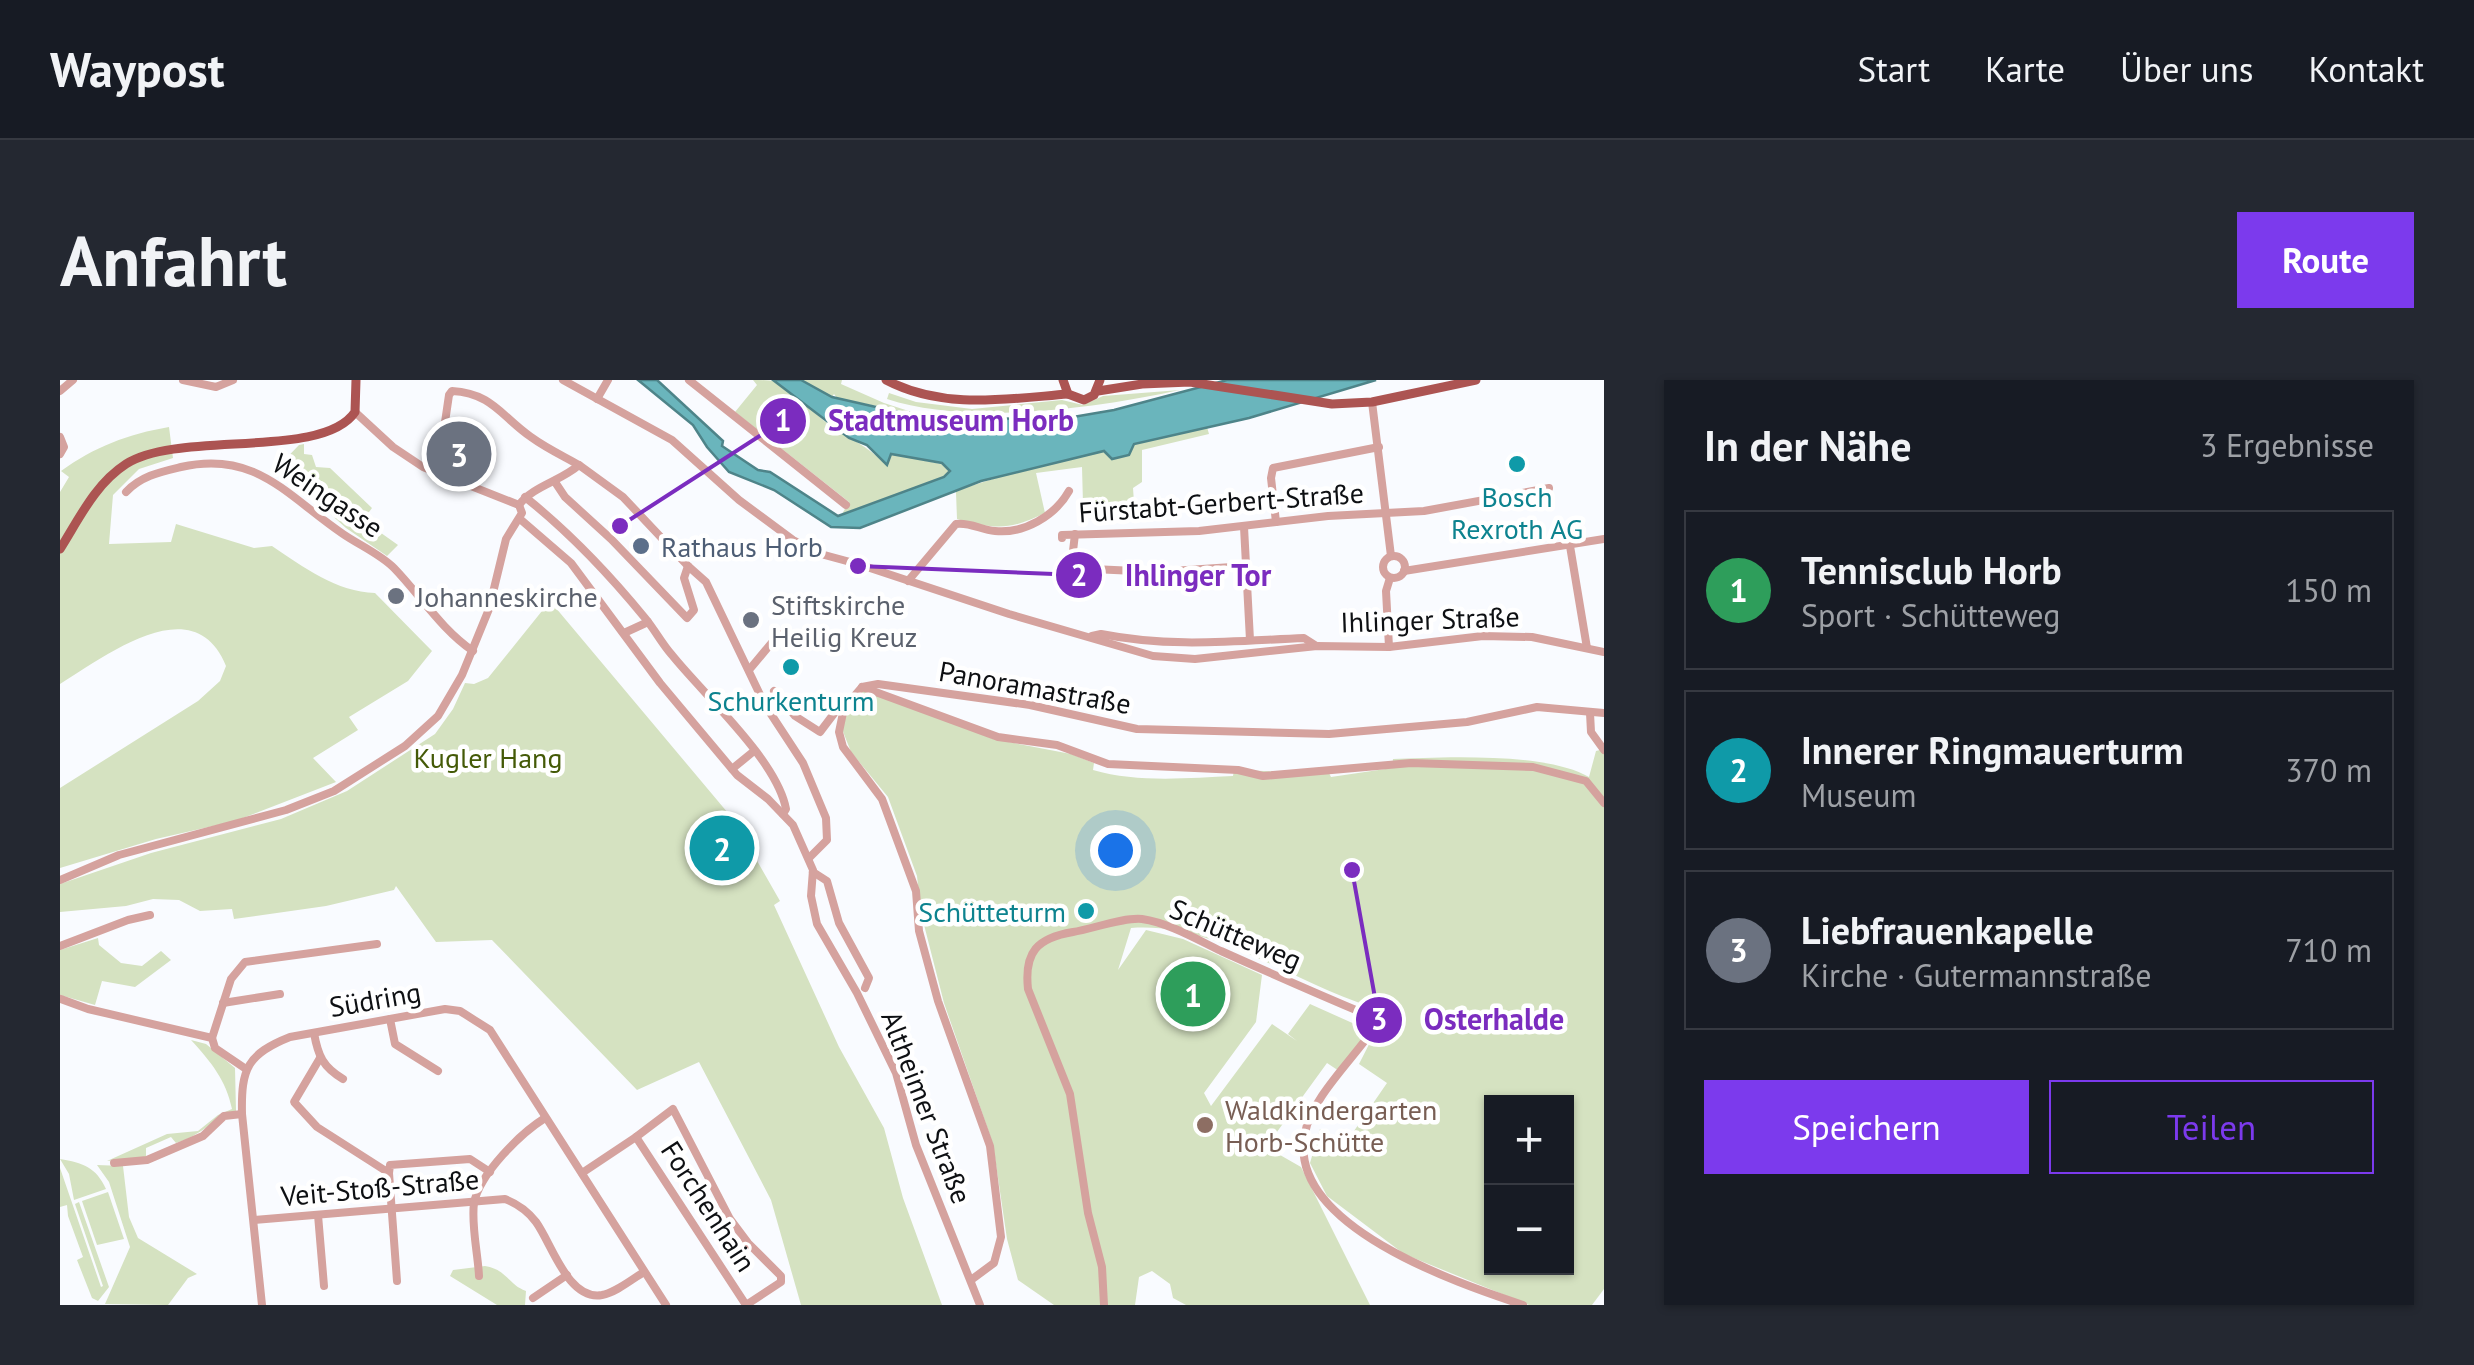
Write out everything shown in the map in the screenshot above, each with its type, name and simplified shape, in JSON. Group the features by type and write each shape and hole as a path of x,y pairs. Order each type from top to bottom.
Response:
{"main road":[{"path":"60,549 107,479 135,459 160,451 298,437 339,427 355,412 356,380"},
{"path":"890,381 922,395 952,400 1068,394 1084,400 1100,384 1210,384 1332,404 1372,402 1476,380"},
{"path":"1044,395 1063,381 1068,394"}],"street":[{"path":"60,390 73,380"},
{"path":"183,380 216,387 232,380"},
{"path":"563,380 672,440 739,500 792,540 817,553 854,562"},
{"path":"598,399 608,380"},
{"path":"689,380 846,505"},
{"path":"444,429 449,395 470,392 510,417 530,436 579,465 633,507 706,582 776,725 803,763 826,818 828,840 810,858"},
{"path":"1372,402 1392,556 1383,566 1390,578 1386,590 1389,647"},
{"path":"355,412 393,447 423,467 522,501 573,538 754,751 780,790 784,814"},
{"path":"60,437 64,446 60,454"},
{"path":"1276,522 1270,478 1273,468 1379,447"},
{"name":"Weingasse","path":"126,492 137,481 158,472 217,461 273,481 390,565 452,637 473,652"},
{"path":"522,501 579,465"},
{"path":"555,482 682,616 690,617 694,610 684,578 688,566"},
{"name":"Fürstabt-Gerbert-Straße","path":"1062,538 1062,534 1244,527 1424,511 1549,488"},
{"name":"Fürstabt-Gerbert-Straße","path":"908,581 956,524 994,531 1023,528 1057,508 1069,490"},
{"path":"60,880 118,855 236,826 334,791 400,749 428,726 449,700 473,652 490,610 506,539 520,519 522,501"},
{"name":"Altheimer Straße","path":"520,519 571,563 660,683 732,769 784,814 810,858 811,896 817,924 896,1073 916,1145 980,1305"},
{"path":"1244,527 1250,640"},
{"path":"1075,534 1071,568 1156,572 1247,566"},
{"path":"1390,578 1399,577 1404,571 1604,539"},
{"path":"1570,546 1587,648"},
{"path":"1392,556 1403,561 1404,571"},
{"name":"Ihlinger Straße","path":"864,566 1132,652 1195,659 1317,646 1389,647 1482,636 1532,637 1604,652"},
{"path":"624,633 648,622"},
{"path":"750,674 779,634"},
{"name":"Ihlinger Straße","path":"1088,637 1101,634 1186,645 1304,638 1317,646"},
{"name":"Panoramastraße","path":"862,687 878,684 1030,705 1115,726 1185,730 1330,734 1467,722 1537,707 1604,712"},
{"path":"971,1280 994,1262 1002,1237 990,1146 938,1001 918,931 916,891 882,799 844,747 838,732 844,708 862,687 998,737 1057,745 1108,764 1238,770 1263,776 1411,762 1515,766 1578,777 1593,787 1604,803"},
{"path":"774,691 794,716 820,732 847,698 854,696"},
{"path":"1590,713 1591,732 1604,748"},
{"path":"732,769 754,751"},
{"name":"Altheimer Straße","path":"813,872 827,881 840,922 869,978 865,988"},
{"path":"60,946 150,915"},
{"name":"Schütteweg","path":"1104,1305 1102,1267 1088,1214 1070,1094 1028,989 1028,959 1034,948 1059,934 1142,920 1176,929 1370,1016 1374,1023 1372,1032 1312,1111 1304,1134 1303,1154 1318,1192 1340,1215 1402,1258 1460,1284 1523,1305"},
{"path":"262,1305 242,1114 241,1087 246,1068 216,1048 212,1038 230,979 244,962 378,944"},
{"path":"223,1003 280,994"},
{"path":"62,999 88,1009 212,1038"},
{"name":"Südring","path":"246,1068 268,1046 290,1037 445,1009 473,1017 490,1030 666,1305"},
{"path":"390,1019 395,1044 438,1071"},
{"path":"314,1033 320,1058 343,1079"},
{"path":"320,1058 294,1102 316,1127 389,1173"},
{"path":"636,1137 673,1109 730,1219 782,1276 781,1282 746,1305"},
{"path":"114,1164 146,1160 202,1136 224,1116 242,1114"},
{"path":"480,1276 474,1202 490,1172 513,1143 545,1118"},
{"name":"Forchenhain","path":"582,1174 636,1137 746,1305"},
{"path":"397,1280 390,1164 470,1159 490,1172"},
{"name":"Veit-Stoß-Straße","path":"254,1220 505,1199 522,1206 536,1222 583,1292"},
{"path":"318,1215 324,1286"},
{"path":"579,1305 583,1292 597,1296 610,1292 644,1272"},
{"path":"532,1298 568,1275"}],"green space":[{"path":"753,380 774,381 784,386 886,465 891,454 946,465 950,472 944,477 958,490 1187,431 1207,427 1209,434 1142,450 1142,482 1133,488 1134,502 1130,505 1083,504 1082,467 1036,473 1045,513 1011,525 992,526 957,519 956,492 935,480 842,514 849,502 735,412 757,385"},
{"path":"801,380 842,380 841,384 921,415 837,398 834,394 832,397"},
{"path":"1180,390 1073,408 994,413 955,412 887,399 889,393 916,402 972,409 1062,400 1083,405 1103,396"},
{"path":"169,427 173,458 139,469 113,495 109,544 171,542 176,524 254,548 272,546 334,583 375,593 432,651 408,681 349,717 358,730 313,758 336,782 235,821 156,839 60,868 60,788 198,701 220,681 226,666 212,643 193,632 172,630 124,645 60,684 60,492 69,477 61,471 112,443"},
{"path":"304,444 304,454 312,455 316,467 330,468 372,508 366,516 374,528 398,545 387,556 346,528 297,484 274,471"},
{"name":"Kugler Hang","path":"550,601 733,819 780,901 774,905 839,1047 884,1128 903,1198 942,1305 801,1305 771,1200 699,1062 637,1090 492,940 436,942 396,886 394,890 326,906 234,919 232,909 200,911 179,900 153,899 126,906 60,912 60,884 151,853 281,819 347,791 435,734 465,683 488,678"},
{"path":"867,686 993,739 1071,754 1094,763 1093,770 1145,778 1233,776 1234,770 1329,773 1331,777 1392,768 1393,759 1465,757 1547,763 1589,777 1596,751 1604,749 1604,1289 1592,1305 1529,1305 1404,1254 1327,1196 1310,1163 1320,1129 1345,1144 1387,1083 1359,1064 1386,1011 1324,989 1229,946 1164,929 1131,928 1118,970 1146,930 1183,939 1262,975 1256,1022 1204,1093 1211,1106 1272,1024 1297,1041 1288,1034 1310,1004 1368,1030 1339,1071 1327,1063 1266,1147 1301,1167 1370,1305 1186,1305 1173,1298 1170,1284 1152,1271 1139,1277 1135,1305 1054,1305 1018,1280 1007,1239 993,1144 944,1003 921,913 917,876 888,797 851,752 842,729 845,707"},
{"path":"98,938 99,945 121,963 142,966 161,951 171,960 135,987 102,981 95,1005 60,995 60,950"},
{"path":"191,1040 206,1044 235,1068 236,1111 185,1140 176,1143 171,1137 146,1148 146,1157 107,1161 167,1134 198,1131 232,1109 217,1072"},
{"path":"60,1159 88,1167 106,1189 74,1200 69,1174"},
{"path":"97,1165 123,1166 129,1217 138,1238 197,1274 188,1278 168,1305 105,1304 130,1247 109,1182"},
{"path":"60,1168 101,1287 75,1204 79,1202 109,1287 98,1301 92,1298 77,1260 83,1257 67,1205 60,1207"},
{"path":"108,1192 124,1239 97,1245 82,1201"},
{"path":"485,1266 499,1271 526,1291 525,1305 497,1305 450,1276 453,1270"}],"water":[{"path":"638,380 657,380 723,441 722,446 838,516 944,477 950,471 942,463 891,454 887,465 867,445 849,438 773,380 801,380 832,397 898,412 1015,419 1073,417 1114,410 1227,380 1376,380 1249,418 1134,444 1129,455 1112,459 1104,451 981,481 860,528 831,527 774,490 729,472 693,425"}],"place":[{"name":"Liebfrauenkapelle","path":"459,454"},
{"name":"Bosch Rexroth AG","path":"1517,464"},
{"name":"Stadtmuseum Horb","path":"620,526"},
{"name":"Rathaus Horb","path":"641,546"},
{"name":"Ihlinger Tor","path":"858,566"},
{"name":"Johanneskirche","path":"396,596"},
{"name":"Stiftskirche Heilig Kreuz","path":"751,620"},
{"name":"Schurkenturm","path":"791,667"},
{"name":"Innerer Ringmauerturm","path":"722,848"},
{"name":"Osterhalde","path":"1352,870"},
{"name":"Schütteturm","path":"1086,911"},
{"name":"Tennisclub Horb","path":"1193,994"},
{"name":"Waldkindergarten Horb-Schütte","path":"1205,1125"}]}
